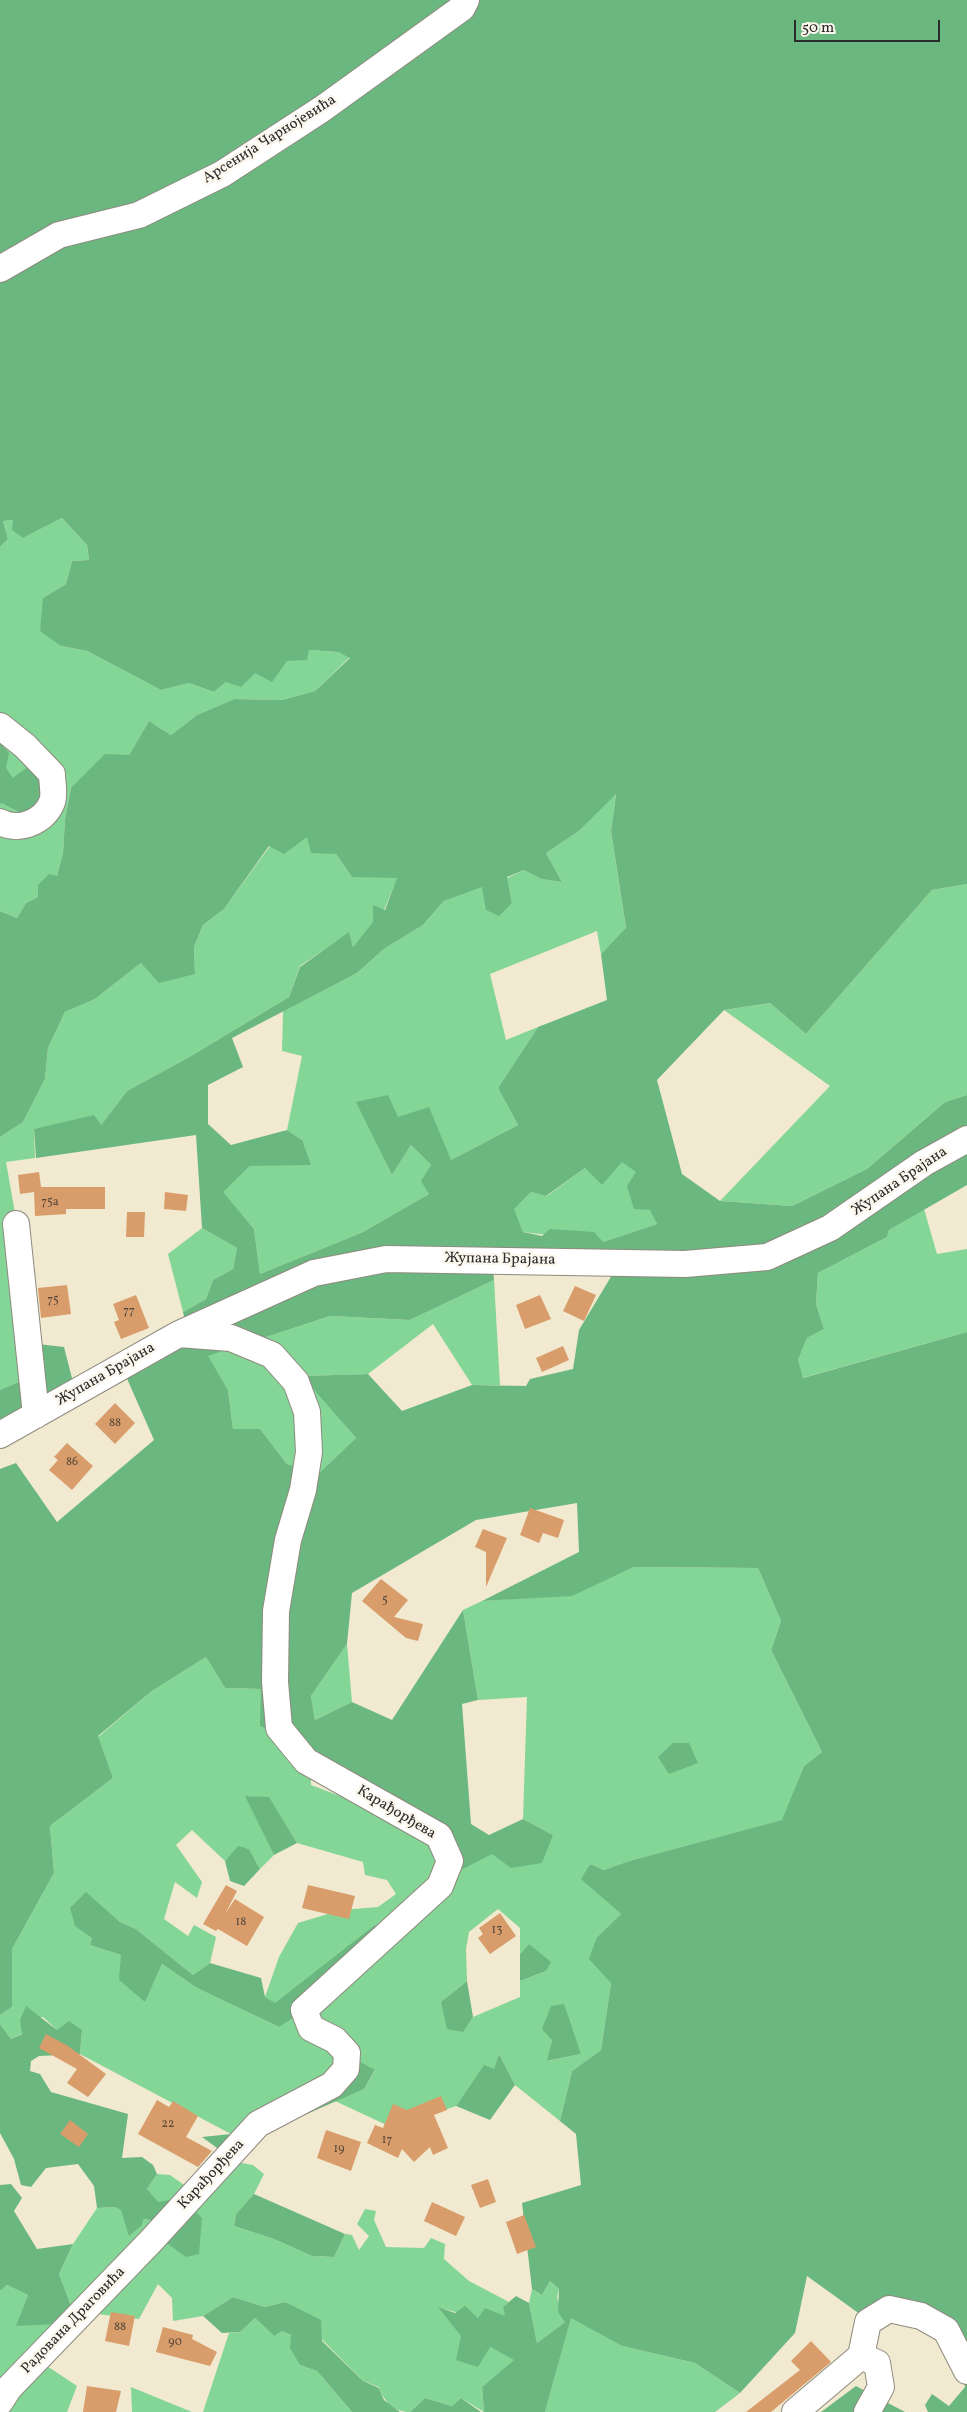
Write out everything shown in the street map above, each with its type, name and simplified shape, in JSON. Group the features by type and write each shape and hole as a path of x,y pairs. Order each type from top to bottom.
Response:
{"street":[{"name":"Арсенија Чарнојевића","path":"0,269 59,236 139,215 222,174 322,109 410,47 462,8 466,0"},
{"path":"0,726 25,746 52,774 53,801 42,817 25,826 8,826 0,822"},
{"name":"Жупана Брајана","path":"0,1436 179,1334 314,1273 386,1259 685,1264 767,1257 830,1228 924,1163 967,1139"},
{"name":"Жупана Брајана","path":"16,1224 36,1415"},
{"name":"Карађорђева","path":"150,2242 258,2124 332,2085 346,2069 346,2054 335,2040 311,2028 304,2010 440,1886 450,1861 439,1836 306,1761 279,1728 275,1682 276,1611 288,1540 302,1490 309,1452 307,1412 296,1382 272,1355 230,1338 179,1334"},
{"name":"Радована Драговића","path":"0,2402 8,2388 150,2242"},
{"path":"795,2412 861,2356 868,2322 889,2309 921,2316 946,2330 967,2371"},
{"path":"861,2356 877,2363 881,2387 867,2412"}],"green space":[{"path":"0,0 967,0 967,884 932,890 806,1034 770,1003 724,1010 657,1080 682,1174 720,1201 792,1206 867,1169 945,1102 967,1095 967,1185 889,1230 887,1237 818,1273 816,1304 824,1329 807,1338 798,1360 803,1378 967,1332 967,2412 928,2412 925,2405 932,2394 949,2406 965,2387 957,2330 857,2312 807,2276 795,2333 740,2393 695,2363 622,2346 571,2318 545,2412 484,2412 482,2387 514,2360 490,2347 478,2367 456,2360 461,2336 438,2307 455,2313 465,2306 478,2318 485,2308 505,2316 503,2307 516,2296 529,2303 537,2343 565,2322 558,2312 559,2289 550,2281 542,2295 532,2289 522,2203 581,2185 576,2134 560,2121 572,2071 601,2050 611,1983 589,1959 597,1937 621,1914 581,1879 590,1864 604,1870 629,1861 782,1820 804,1766 822,1752 771,1650 781,1621 758,1568 634,1567 572,1596 482,1601 579,1552 577,1503 476,1520 352,1593 347,1644 311,1696 315,1720 352,1702 392,1720 463,1610 478,1700 462,1704 471,1824 489,1835 523,1819 553,1835 542,1863 511,1868 492,1854 463,1869 398,1800 310,1752 303,1743 260,1726 261,1689 225,1688 206,1657 152,1691 98,1736 113,1778 50,1826 54,1873 12,1949 12,2007 0,2015 0,1469 16,1463 57,1522 154,1440 125,1374 185,1320 183,1312 206,1299 213,1280 233,1269 237,1248 202,1228 196,1135 36,1158 34,1129 94,1115 101,1125 127,1091 191,1056 289,997 300,967 349,932 353,947 373,922 373,905 385,910 397,878 352,877 336,854 311,853 307,837 284,854 269,846 224,909 203,925 194,947 195,974 159,983 141,963 95,999 65,1012 48,1048 45,1079 23,1122 0,1137 0,911 17,918 26,903 38,897 38,885 49,874 57,876 63,853 65,819 71,788 105,754 129,755 149,721 171,735 197,715 234,699 282,700 315,691 350,658 338,652 309,650 307,660 287,661 272,682 255,673 241,687 226,682 214,692 189,683 161,690 87,651 61,646 40,631 43,598 66,584 72,561 89,560 87,545 62,518 23,538 12,530 13,520 3,521 8,539 0,547","holes":["616,794 611,831 626,928 601,954 607,1000 538,1027 498,1088 518,1125 451,1160 429,1107 398,1117 388,1095 356,1102 392,1175 411,1145 431,1165 421,1181 429,1194 363,1232 260,1274 254,1229 223,1192 250,1166 311,1165 302,1140 287,1130 231,1145 208,1124 208,1085 243,1067 232,1038 357,973 384,949 423,925 444,901 482,887 486,910 499,916 512,903 507,877 524,870 541,879 562,882 546,853 579,831","622,1162 636,1172 627,1186 634,1209 650,1210 657,1224 603,1242 594,1232 550,1229 542,1236 523,1232 514,1209 531,1192 546,1196 585,1168 602,1185","493,1270 612,1275 579,1330 573,1369 530,1379 526,1386 472,1385 402,1411 368,1374 302,1376 356,1438 319,1473 287,1464 260,1429 233,1429 228,1390 208,1356 330,1316 410,1320 494,1280"]},
{"path":"62,518 87,545 89,560 72,561 66,584 43,598 61,646 87,651 161,690 189,683 214,692 226,682 287,661 309,650 338,652 350,657 315,691 282,700 234,699 197,715 171,735 149,721 129,755 71,788 65,819 63,853 57,876 38,897 26,903 17,918 0,911 0,547 8,539 3,521 13,520 23,538"},
{"path":"0,743 9,753 6,768 13,778 30,765 59,770 37,809 19,812 2,803 0,804"},
{"path":"616,793 611,831 626,929 601,954 597,931 490,974 506,1040 538,1027 498,1088 518,1125 451,1160 398,1117 357,1102 392,1175 411,1145 431,1165 429,1194 363,1232 260,1274 254,1229 222,1192 250,1166 302,1140 287,1130 302,1056 282,1051 283,1011 357,973 384,949 423,925 444,901 482,886 512,903 507,878 524,870 541,879 562,882 546,853 579,831"},
{"path":"307,837 336,854 352,877 398,877 384,910 353,947 349,933 300,966 289,997 191,1056 127,1091 101,1125 34,1129 35,1158 6,1162 38,1344 23,1380 0,1390 0,1137 23,1122 45,1079 48,1048 65,1012 95,999 141,963 195,974 194,947 203,925 224,909 270,846"},
{"path":"967,884 967,1095 945,1102 867,1169 792,1206 720,1201 830,1086 724,1010 770,1003 806,1034 932,890"},
{"path":"622,1161 637,1172 657,1224 603,1242 523,1232 513,1209 531,1192 547,1196 585,1168"},
{"path":"924,1209 937,1254 967,1249 967,1332 802,1378 798,1360 807,1338 824,1329 816,1304 818,1273 887,1237 889,1230"},
{"path":"202,1228 237,1248 233,1269 213,1280 206,1299 183,1312 168,1254"},
{"path":"494,1280 500,1385 472,1385 433,1324 368,1374 303,1376 356,1438 319,1473 287,1464 260,1429 233,1429 228,1390 207,1356 330,1316 410,1320"},
{"path":"38,1344 64,1347 73,1382 0,1445 0,1390 23,1380"},
{"path":"634,1567 758,1568 781,1621 771,1650 822,1752 804,1766 783,1820 629,1861 604,1870 590,1864 582,1879 621,1914 597,1937 611,1983 601,2050 572,2071 560,2121 515,2085 499,2054 494,2070 484,2066 456,2106 407,2123 408,2135 335,2101 364,2089 375,2071 357,2060 231,2134 80,2054 82,2030 57,2030 43,2017 20,2020 23,2033 11,2039 0,2024 0,2015 12,2007 12,1949 54,1873 50,1826 113,1778 98,1737 152,1691 206,1657 225,1688 261,1689 310,1752 311,1785 493,1854 512,1868 553,1835 523,1819 527,1697 478,1700 463,1610 482,1601 572,1595","holes":["246,1796 269,1798 297,1843 363,1862 365,1875 387,1880 396,1894 378,1907 341,1910 298,1923 279,1957 265,1997 275,2004 375,1926 279,2027 197,1988 162,1964 145,2001 121,1955 90,1945 92,1938 86,1893 120,1922 136,1929 193,1975 210,1963 216,1937 194,1925 188,1936 164,1919 175,1882 197,1898 202,1882 176,1845 192,1830 225,1861 238,1847 249,1849 260,1869 274,1855","498,1909 520,1928 520,1954 529,1944 546,1971 520,1981 520,1997 473,2017 462,2032 441,2002 467,1981 466,1949 469,1932","552,2040 581,2054 548,2061"]},
{"path":"347,1644 352,1702 315,1720 311,1696"},
{"path":"673,1743 689,1743 698,1763 669,1774 658,1757"},
{"path":"245,1796 269,1797 297,1843 274,1855"},
{"path":"238,1846 249,1849 260,1869 244,1886 230,1881 225,1861"},
{"path":"86,1892 120,1922 136,1929 193,1975 210,1963 261,1978 265,1997 275,2003 375,1925 376,1937 296,2016 279,2027 197,1988 162,1964 145,2002 119,1980 121,1955 90,1945 92,1938 75,1926 70,1908"},
{"path":"529,1944 551,1962 546,1971 520,1981 520,1954"},
{"path":"467,1981 473,2017 463,2032 447,2029 441,2002"},
{"path":"564,2004 581,2054 547,2061 552,2040 542,2029 551,2006"},
{"path":"26,2006 57,2030 69,2021 82,2030 80,2054 39,2056 31,2061 30,2071 40,2074 51,2092 128,2114 122,2158 142,2157 153,2165 157,2174 147,2189 158,2202 182,2198 202,2218 199,2254 186,2257 168,2244 165,2222 143,2219 142,2225 129,2236 121,2210 115,2207 97,2208 94,2186 78,2164 46,2168 31,2187 21,2185 14,2159 0,2133 0,2024 11,2039 22,2034 20,2020"},
{"path":"499,2054 515,2085 490,2120 456,2106 484,2065 494,2069"},
{"path":"357,2060 375,2070 364,2089 261,2134 236,2162 202,2137 231,2134"},
{"path":"236,2162 253,2165 264,2174 254,2194 236,2214 234,2226 274,2239 312,2256 334,2257 345,2234 352,2235 359,2250 369,2236 357,2224 365,2209 376,2211 374,2220 386,2247 424,2248 431,2238 445,2244 444,2259 469,2281 509,2302 503,2307 506,2316 479,2318 440,2308 490,2347 515,2360 482,2387 484,2412 461,2398 452,2406 425,2398 410,2412 404,2412 394,2408 387,2402 379,2387 363,2381 285,2302 265,2307 233,2297 203,2316 173,2321 172,2298 158,2284 139,2319 73,2311 59,2274 73,2244 97,2208 115,2207 143,2219 165,2222 182,2198 158,2203 147,2189 157,2174 170,2175 204,2199"},
{"path":"11,2184 22,2198 14,2211 37,2249 73,2244 59,2274 73,2311 58,2324 16,2326 28,2295 7,2285 0,2291 0,2185"},
{"path":"254,2194 345,2234 334,2257 312,2256 274,2239 234,2226 236,2214"},
{"path":"550,2281 559,2289 557,2297 565,2322 537,2343 529,2303 532,2289 542,2295"},
{"path":"7,2285 28,2295 17,2326 73,2311 47,2366 77,2386 67,2412 0,2412 0,2291"},
{"path":"233,2297 265,2307 285,2302 321,2320 322,2341 363,2381 379,2388 384,2400 400,2412 352,2412 317,2371 300,2365 290,2348 291,2335 282,2331 274,2336 255,2318 240,2332 222,2333 203,2316"},
{"path":"571,2317 622,2346 695,2363 740,2393 715,2412 545,2412"},
{"path":"255,2318 273,2335 282,2331 291,2335 300,2365 317,2371 352,2412 203,2412 229,2333 240,2332"},
{"path":"856,2386 905,2412 821,2412"},
{"path":"131,2387 192,2412 132,2412"},
{"path":"425,2398 452,2406 461,2398 481,2412 410,2412"}],"building":[{"path":"39,1172 41,1187 105,1187 105,1209 66,1209 66,1214 35,1216 34,1192 20,1194 18,1175"},
{"path":"165,1192 188,1195 186,1211 164,1209"},
{"path":"127,1212 145,1212 144,1237 126,1237"},
{"path":"67,1285 71,1314 41,1318 38,1288"},
{"path":"575,1286 596,1295 584,1321 563,1311"},
{"path":"136,1295 149,1328 121,1339 114,1322 119,1320 113,1304"},
{"path":"540,1295 551,1319 525,1329 516,1305"},
{"path":"563,1346 569,1360 542,1372 536,1358"},
{"path":"115,1403 135,1423 115,1444 95,1424"},
{"path":"67,1443 93,1466 72,1490 49,1470 58,1460 54,1457"},
{"path":"530,1508 564,1520 558,1538 543,1533 539,1543 520,1535"},
{"path":"483,1529 507,1538 486,1587 486,1552 475,1547"},
{"path":"381,1579 408,1600 394,1617 423,1624 418,1641 406,1638 362,1601"},
{"path":"226,1885 237,1891 225,1914 235,1899 264,1917 247,1946 218,1929 216,1931 203,1924"},
{"path":"308,1885 355,1896 349,1919 302,1908"},
{"path":"500,1913 516,1936 490,1954 478,1938 483,1934 479,1928"},
{"path":"46,2034 68,2046 106,2074 88,2097 67,2083 77,2069 39,2048"},
{"path":"441,2096 447,2110 434,2115 448,2148 433,2155 430,2147 414,2162 402,2149 398,2158 367,2143 375,2125 383,2128 393,2104 407,2110"},
{"path":"157,2100 169,2107 173,2101 198,2116 186,2137 212,2151 198,2167 138,2134"},
{"path":"70,2120 88,2134 79,2147 60,2134"},
{"path":"326,2130 361,2142 351,2171 317,2158"},
{"path":"488,2179 496,2202 480,2208 471,2185"},
{"path":"432,2202 465,2217 456,2236 424,2221"},
{"path":"524,2215 536,2247 517,2254 506,2222"},
{"path":"111,2312 135,2316 129,2346 105,2341"},
{"path":"163,2327 193,2335 192,2339 217,2352 210,2366 156,2352"},
{"path":"811,2341 831,2362 771,2412 746,2412 800,2370 791,2361"},
{"path":"87,2386 121,2391 116,2412 83,2412"}]}
